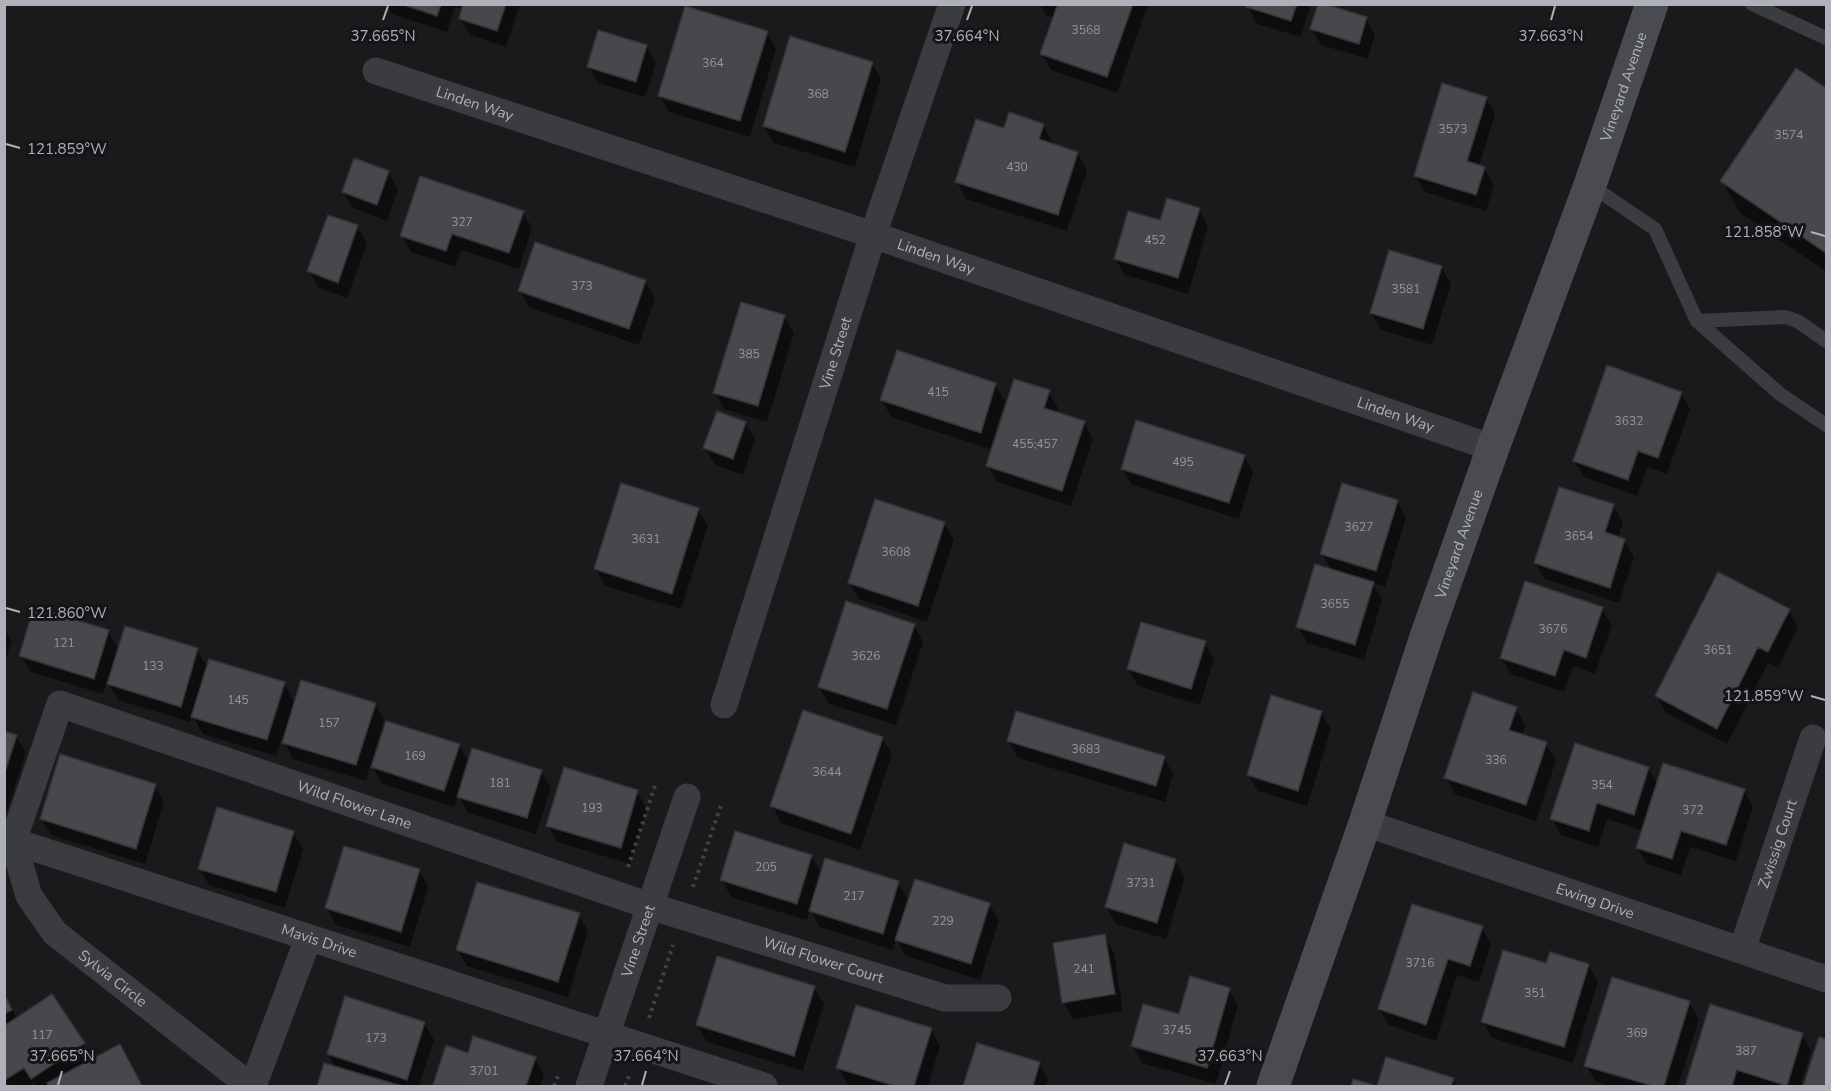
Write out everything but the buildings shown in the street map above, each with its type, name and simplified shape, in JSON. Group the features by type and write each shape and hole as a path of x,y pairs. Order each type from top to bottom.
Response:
{"street":[{"name":"Vine Street","path":"724,705 873,235 952,4"},
{"name":"Vineyard Avenue","path":"1273,1086 1365,823 1427,634 1590,185 1652,4"},
{"name":"Linden Way","path":"376,71 873,235 1493,448"},
{"name":"Wild Flower Lane","path":"13,841 60,704 650,906"},
{"name":"Zwissig Court","path":"1742,950 1814,738"},
{"name":"Vine Street","path":"589,1086 687,797"},
{"name":"Ewing Drive","path":"1365,823 1827,979"},
{"name":"Mavis Drive","path":"13,841 764,1086"},
{"name":"Sylvia Circle","path":"13,841 29,896 55,933 251,1086 308,939"},
{"name":"Wild Flower Court","path":"650,906 945,998 998,998"}],"lane":[{"path":"1752,4 1827,38"},
{"path":"1590,185 1655,229 1697,321 1780,394 1827,425"},
{"path":"1697,321 1786,318 1799,322 1827,341"}]}
